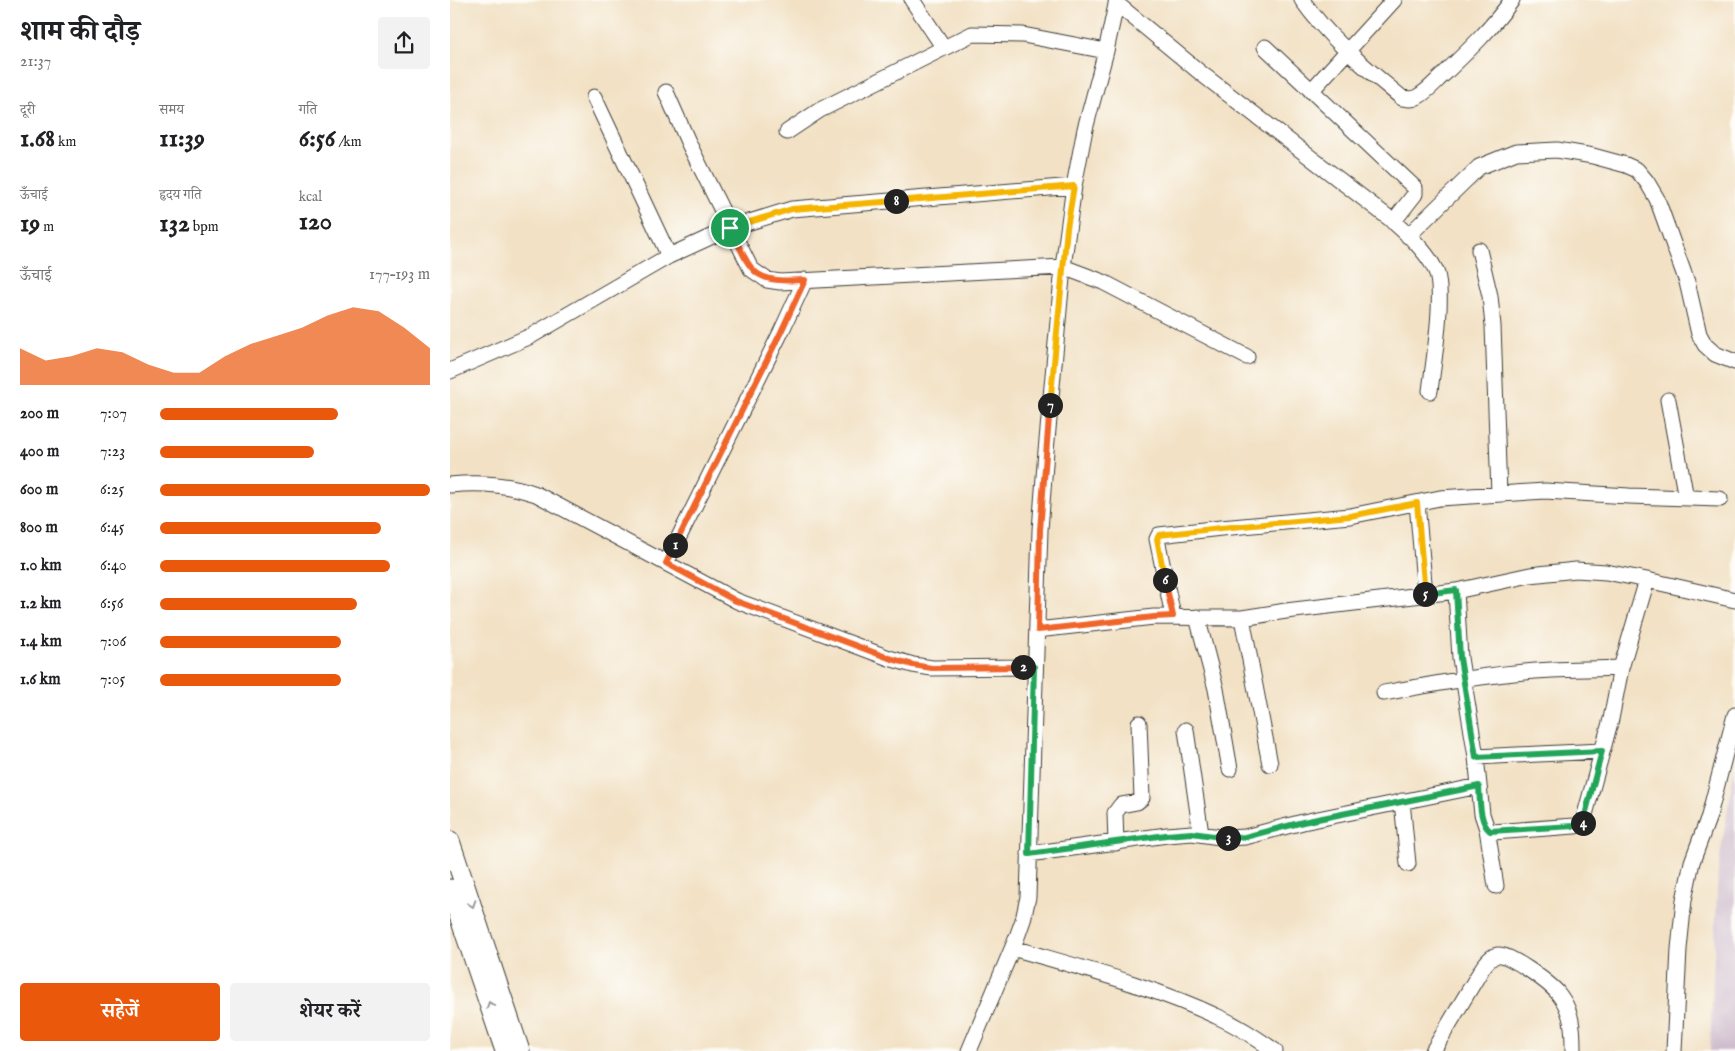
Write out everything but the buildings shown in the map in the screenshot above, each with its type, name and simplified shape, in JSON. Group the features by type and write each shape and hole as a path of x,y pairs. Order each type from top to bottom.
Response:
{"main road":[{"path":"450,841 520,1051"},
{"path":"450,889 505,1051"}],"street":[{"path":"912,0 944,48"},
{"path":"1302,0 1346,52 1402,98 1408,100 1424,93 1463,56 1493,24 1512,0"},
{"path":"1311,91 1394,0"},
{"path":"969,1051 1013,948 1023,920 1028,897 1034,667 1038,630 1040,530 1063,267 1074,186 1085,129 1117,2 1202,74 1393,222 1416,243 1435,270 1440,284 1430,391"},
{"path":"787,132 820,110 972,34 1024,35 1106,51"},
{"path":"1265,47 1414,188 1416,194 1393,222"},
{"path":"666,92 689,144 751,269 767,280 780,282 1063,267 1103,282 1246,357"},
{"path":"594,97 669,256"},
{"path":"1408,236 1478,167 1516,152 1557,150 1593,156 1626,165 1637,170 1657,198 1686,282 1699,334 1705,345 1715,354 1735,362"},
{"path":"450,371 531,336 669,256 730,228 792,209 1074,186"},
{"path":"1479,250 1490,296 1493,326 1499,494"},
{"path":"666,563 805,280"},
{"path":"1668,400 1686,498"},
{"path":"450,484 506,485 525,490 566,509 736,601 889,658 932,668 1034,667"},
{"path":"1173,616 1157,539 1159,535 1350,516 1440,498 1545,491 1720,499"},
{"path":"1417,503 1425,594"},
{"path":"1038,630 1154,617 1242,618 1456,590 1553,571 1593,570 1735,600"},
{"path":"1487,829 1493,832 1580,825 1585,818 1621,668 1647,580"},
{"path":"1456,590 1463,681 1476,757 1482,814 1487,829 1496,886"},
{"path":"1197,617 1216,690 1230,768"},
{"path":"1242,618 1270,764"},
{"path":"1384,694 1432,684 1551,670 1621,668"},
{"path":"1674,1051 1679,948 1684,900 1692,862 1709,816 1735,715"},
{"path":"1116,843 1115,813 1121,805 1137,802 1142,798 1139,723"},
{"path":"1186,730 1201,834"},
{"path":"1476,757 1602,751"},
{"path":"1029,854 1166,835 1201,834 1227,838 1245,837 1303,822 1479,786"},
{"path":"1402,801 1408,864"},
{"path":"1013,948 1101,974 1184,1002 1241,1029 1275,1051"},
{"path":"1432,1051 1483,967 1489,959 1496,955 1502,955 1510,958 1556,991 1564,1001 1573,1033 1573,1051"}],"shaded area":[{"path":"1735,764 1735,1051 1710,1051 1718,870"}],"route":[{"path":"1074,186 1067,228 1046,451 1040,530 1038,630 1173,616 1157,539 1159,535 1350,516 1417,503 1425,594 1456,590 1460,658 1476,757 1602,751 1583,822 1580,825 1574,826 1490,831 1485,825 1482,814 1479,786 1303,822 1245,837 1227,838 1192,833 1166,835 1029,854 1034,667 932,668 913,665 889,658 736,601 666,563 805,280 780,282 767,280 758,275 751,269 730,228 792,209 1074,186"}]}
